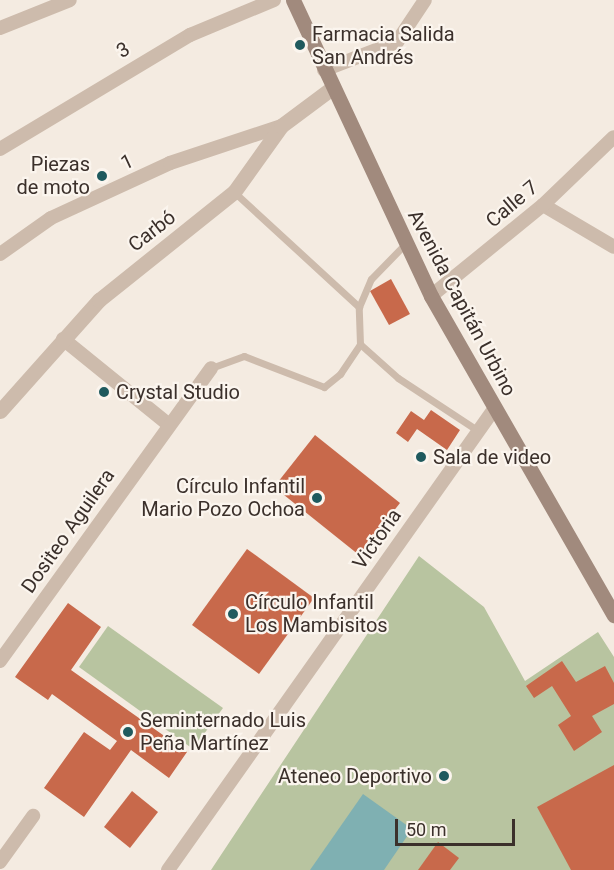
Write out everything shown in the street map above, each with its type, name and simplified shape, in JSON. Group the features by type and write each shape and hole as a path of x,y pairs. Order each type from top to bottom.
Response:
{"main road":[{"name":"Avenida Capitán Urbino","path":"293,0 332,88 431,296 494,409 613,612"}],"street":[{"path":"0,28 70,0"},
{"name":"3","path":"1,146 190,35 274,0"},
{"path":"324,70 403,38 424,0"},
{"name":"Carbó","path":"0,411 99,300 234,192 281,126 332,88"},
{"name":"1","path":"0,254 51,218 170,163 281,126"},
{"name":"Calle 7","path":"431,296 543,205 614,137"},
{"path":"543,205 614,247"},
{"path":"63,339 168,424"},
{"name":"Dositeo Aguilera","path":"0,661 168,424 211,368"},
{"name":"Victoria","path":"168,870 494,409"},
{"path":"0,862 33,816"}],"lane":[{"path":"234,192 359,307"},
{"path":"406,243 370,279 359,307 360,344 398,378 477,430"},
{"name":"Dositeo Aguilera","path":"211,368 244,356 324,387 340,374 360,344"}],"green space":[{"name":"Ateneo Deportivo","path":"419,556 484,607 525,681 598,632 614,657 614,870 211,870"},
{"path":"108,626 223,708 193,749 79,667"}],"water":[{"path":"363,794 412,829 384,870 310,870"}],"building":[{"path":"391,279 410,314 389,325 370,291"},
{"path":"431,410 460,430 447,450 417,429 408,442 396,433 411,411 424,420"},
{"path":"315,435 400,503 359,555 274,487"},
{"name":"Círculo Infantil Los Mambisitos","path":"247,549 314,598 259,674 192,625"},
{"path":"68,603 101,627 71,670 187,752 169,778 131,750 84,817 44,788 84,732 110,750 117,741 52,694 48,700 15,677"},
{"path":"562,661 576,682 605,666 614,683 614,704 592,716 602,732 574,751 558,725 571,716 552,686 534,698 526,686"},
{"path":"614,765 614,870 571,870 537,807"},
{"path":"132,791 158,812 130,848 104,827"},
{"path":"438,842 459,858 450,870 418,870"}],"place":[{"name":"Farmacia Salida San Andrés","path":"300,45"},
{"name":"Piezas de moto","path":"102,176"},
{"name":"Crystal Studio","path":"104,392"},
{"name":"Sala de video","path":"421,457"},
{"name":"Círculo Infantil Mario Pozo Ochoa","path":"317,498"},
{"name":"Círculo Infantil Los Mambisitos","path":"233,614"},
{"name":"Seminternado Luis Peña Martínez","path":"128,732"},
{"name":"Ateneo Deportivo","path":"444,776"}]}
